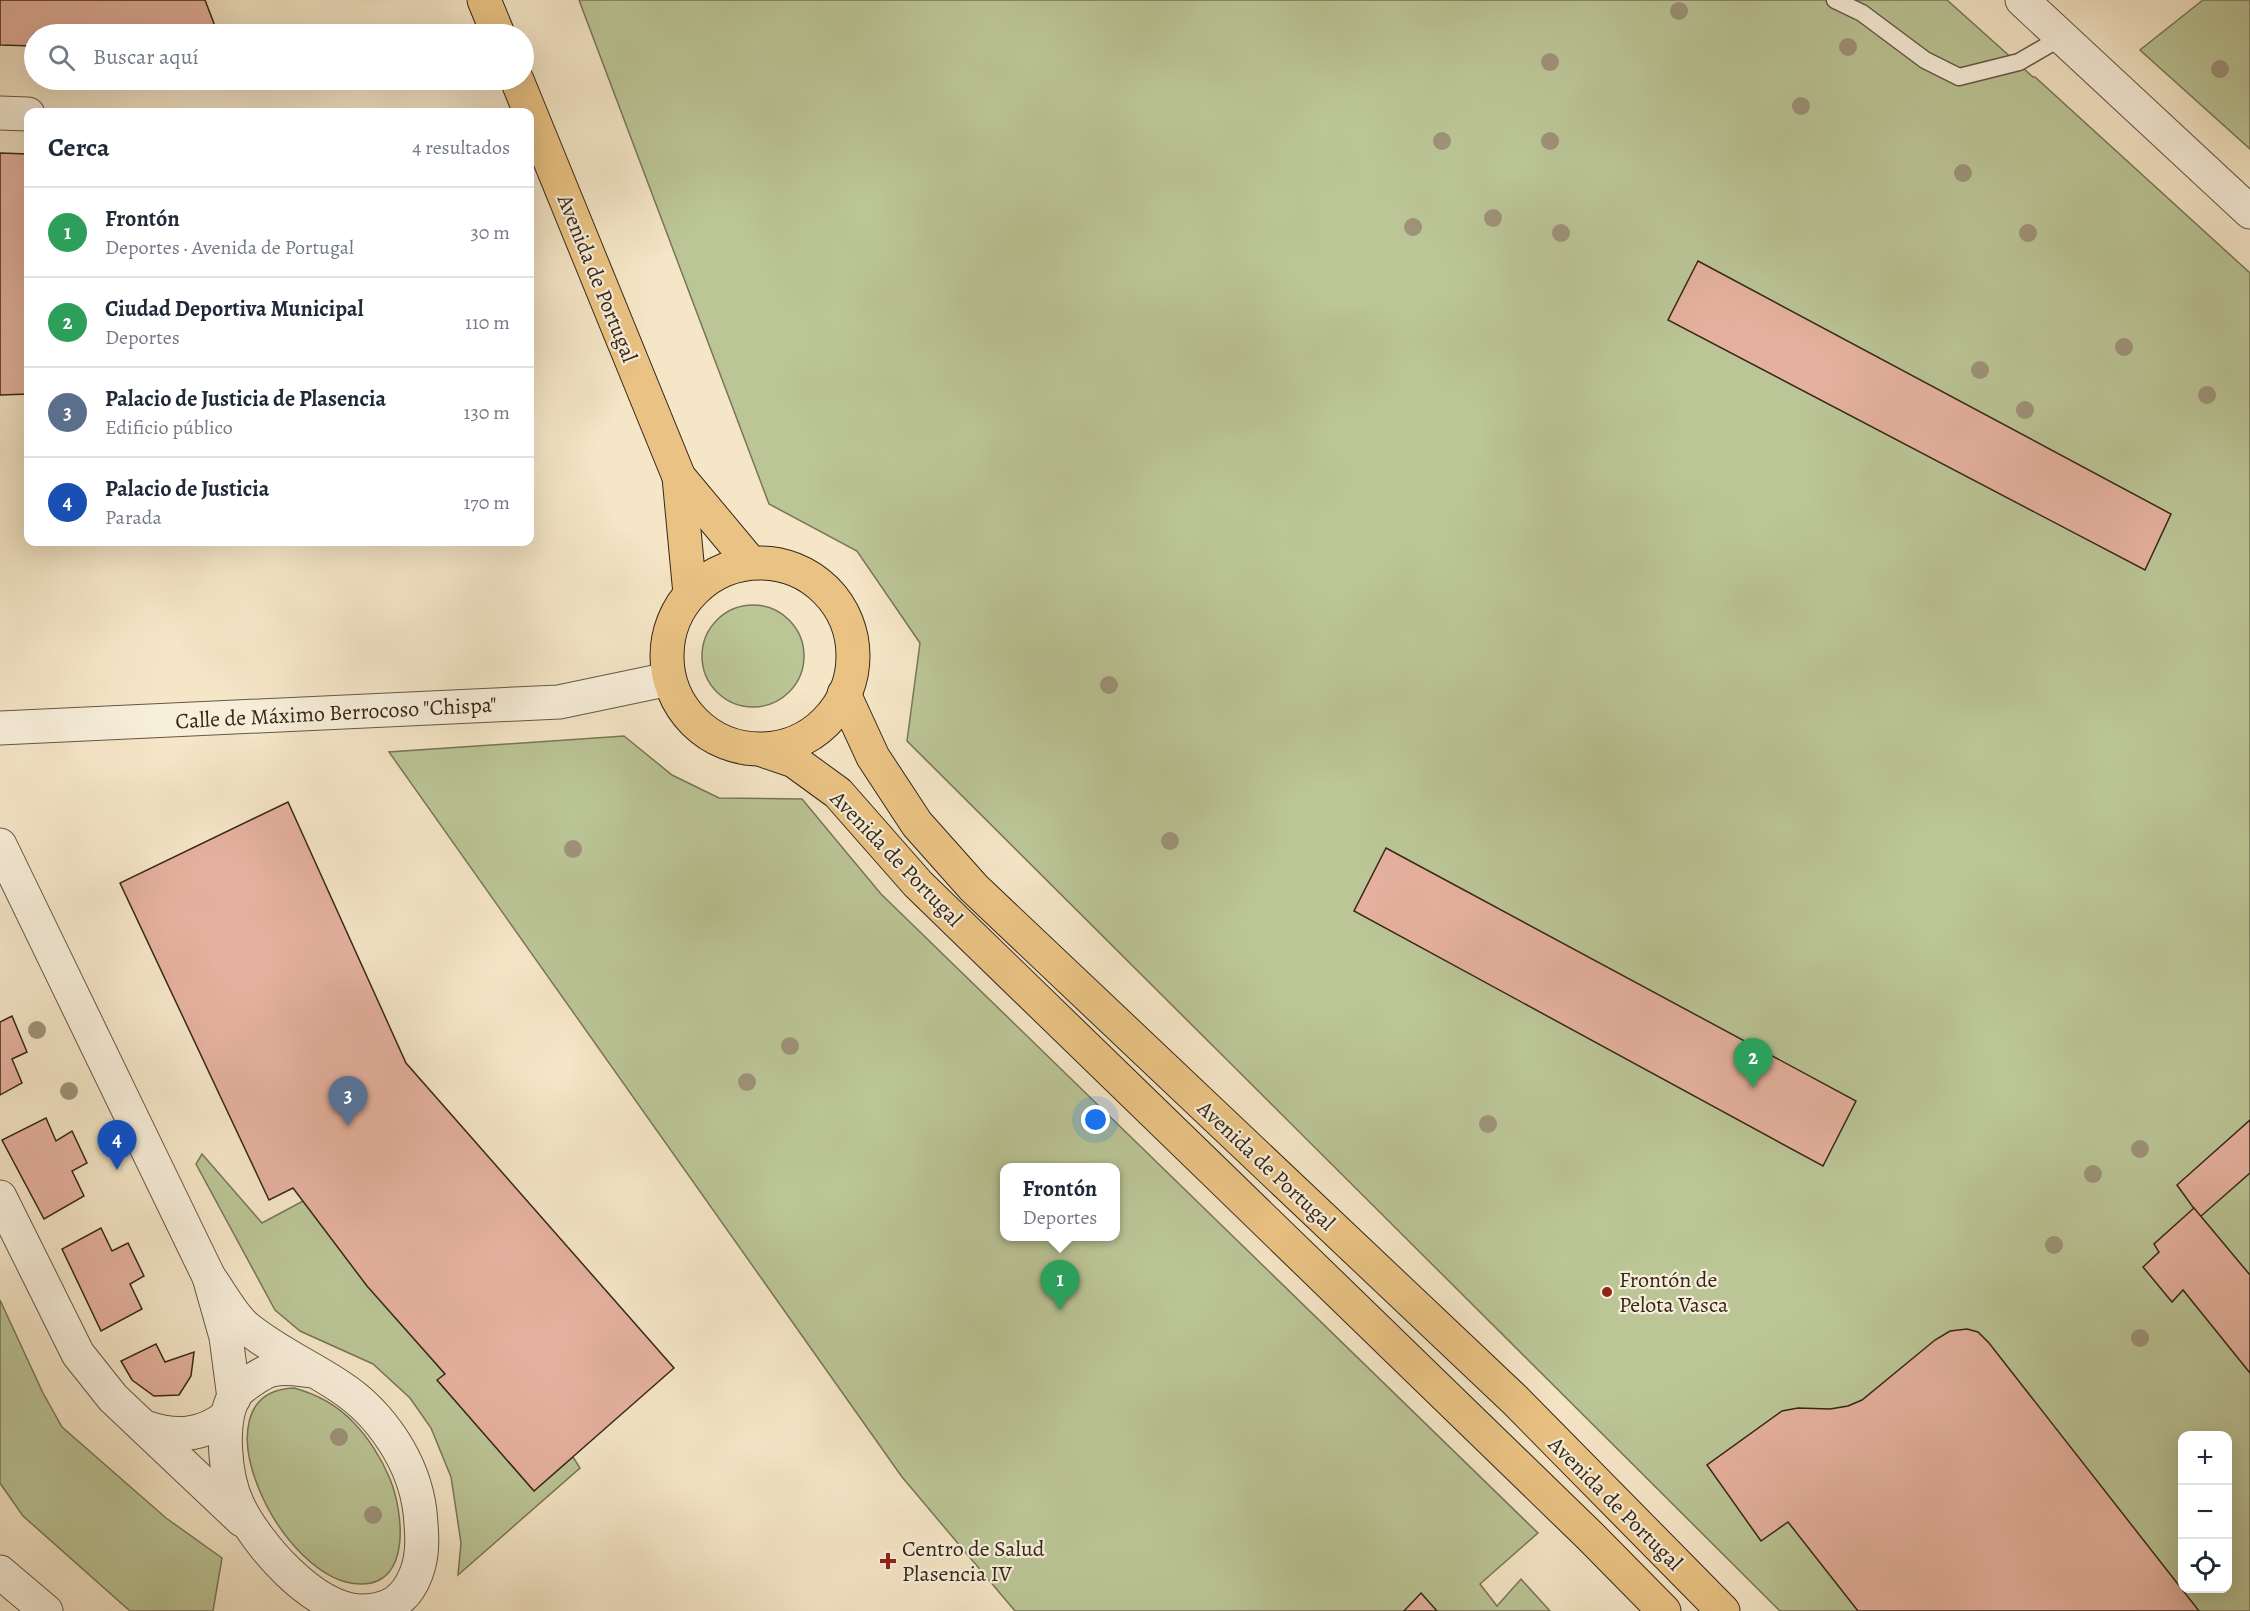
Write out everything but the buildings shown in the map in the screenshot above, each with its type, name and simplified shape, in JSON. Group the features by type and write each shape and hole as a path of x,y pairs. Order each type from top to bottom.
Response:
{"main road":[{"path":"484,0 494,24"},
{"name":"Avenida de Portugal","path":"521,90 528,108"},
{"name":"Avenida de Portugal","path":"534,122 679,477 690,594"},
{"name":"Avenida de Portugal","path":"679,477 750,562"},
{"path":"750,562 780,564 789,567 807,575 830,594 846,619 854,648 851,678 844,694 839,705 819,728 793,744 762,750 731,745 703,730 682,708 669,679 666,653 670,627 681,603 699,584 750,562"},
{"name":"Avenida de Portugal","path":"844,694 873,757 917,824 975,888 1515,1400 1723,1611"},
{"name":"Avenida de Portugal","path":"762,750 794,761 838,793 918,885 1589,1535 1664,1611"}],"street":[{"path":"2022,0 2250,212"},
{"path":"0,113 24,114"},
{"name":"Calle de Máximo Berrocoso \"Chispa\"","path":"0,728 559,702 669,679"},
{"path":"0,845 209,1277 244,1326 272,1346 340,1386 370,1411 387,1432 408,1467 418,1498 423,1539 420,1561 409,1591 400,1601 375,1609 343,1608 323,1600 309,1598 250,1527 113,1398 78,1354 0,1197"},
{"path":"209,1277 226,1337 231,1407"},
{"path":"250,1527 237,1503 228,1471 225,1442 235,1394 255,1378 273,1369 313,1371"},
{"path":"145,1427 165,1434 180,1434 210,1427 231,1407"},
{"path":"420,1561 425,1611"},
{"path":"0,1572 46,1611"}],"lane":[{"path":"1835,0 1862,13 1925,60 1959,77 2019,62 2062,37"}],"green space":[{"path":"579,0 1947,0 2250,273 2250,1611 1780,1611 907,741 920,643 857,551 769,504"},
{"path":"2203,0 2250,0 2250,149 2140,50"},
{"path":"753,605 772,609 789,620 800,637 804,656 800,675 789,692 772,703 753,707 734,703 717,692 706,675 702,656 706,637 717,620 734,609"},
{"path":"624,736 672,775 719,798 802,799 881,894 1538,1533 1480,1584 1497,1606 1521,1579 1550,1611 1015,1611 902,1477 389,752"},
{"path":"202,1154 262,1223 303,1201 445,1374 438,1380 534,1491 573,1457 580,1468 458,1575 461,1543 451,1477 431,1428 410,1398 373,1364 300,1331 275,1310 196,1164"},
{"path":"0,1300 43,1393 62,1427 166,1518 222,1558 213,1611 130,1611 23,1516 2,1486 0,1483"},
{"path":"294,1388 326,1401 347,1416 369,1441 387,1471 398,1509 400,1543 396,1559 389,1572 378,1581 362,1584 332,1576 303,1555 277,1524 259,1488 248,1452 249,1421 264,1398"}],"place":[{"name":"Ciudad Deportiva Municipal","path":"1753,1088"},
{"name":"Palacio de Justicia de Plasencia","path":"348,1126"},
{"name":"Palacio de Justicia","path":"117,1170"},
{"name":"Frontón de Pelota Vasca","path":"1607,1292"},
{"name":"Frontón","path":"1060,1310"},
{"name":"Centro de Salud Plasencia IV","path":"888,1561"}]}
